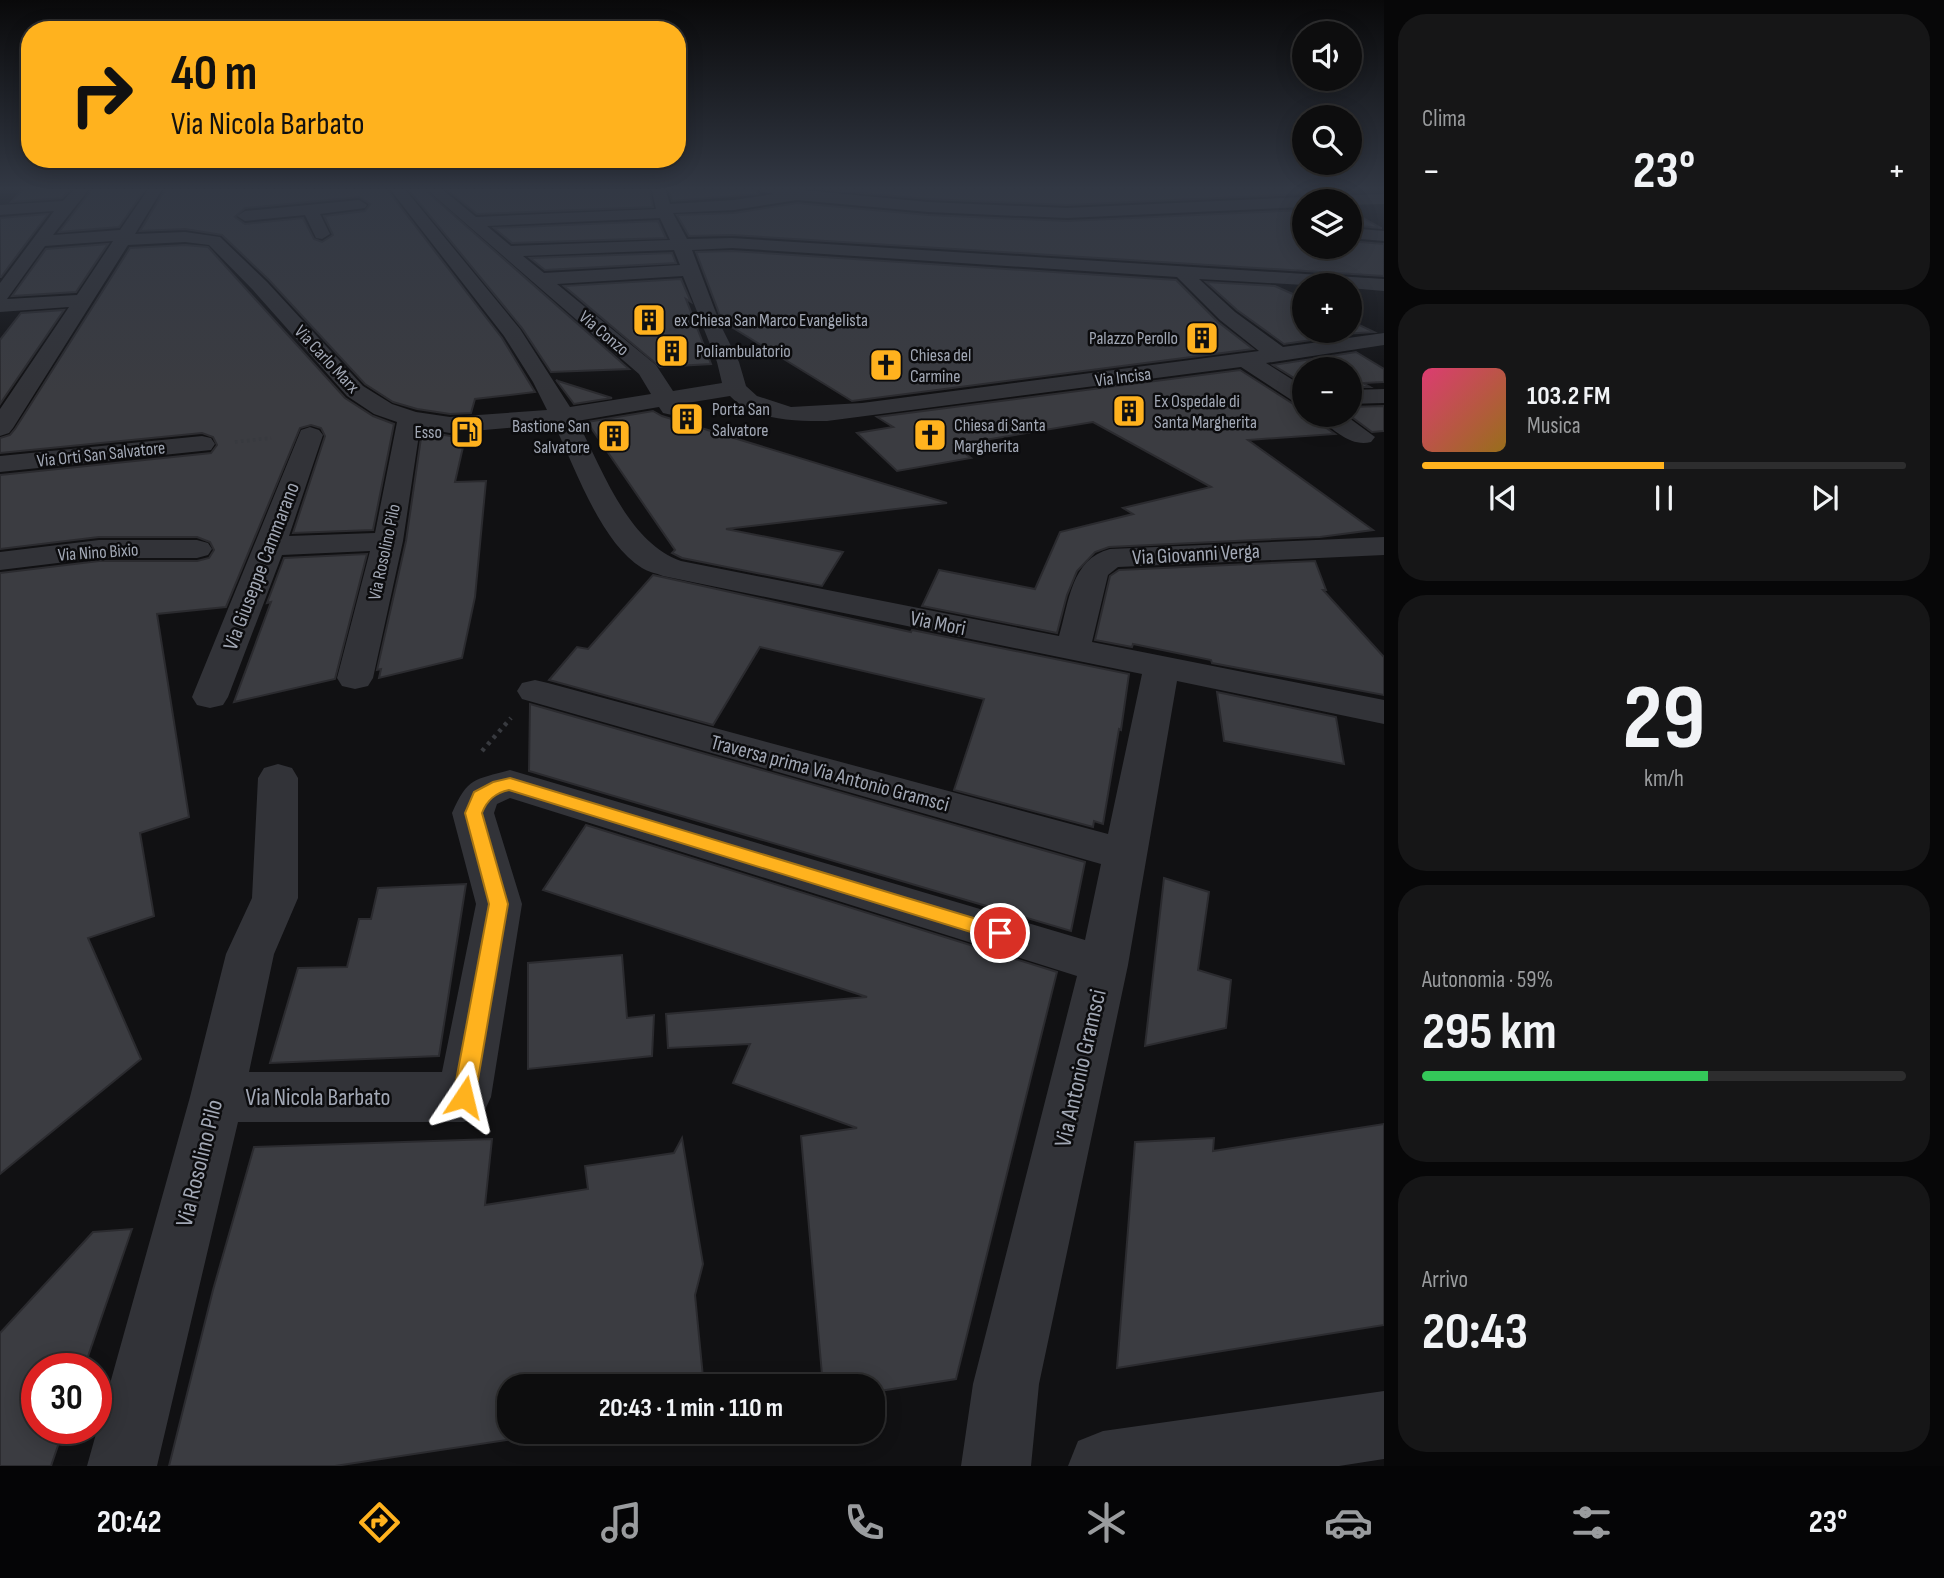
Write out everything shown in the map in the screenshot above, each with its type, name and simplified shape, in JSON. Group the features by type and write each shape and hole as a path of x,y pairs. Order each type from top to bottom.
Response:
{"street":[{"path":"0,296 31,256"},
{"path":"0,428 113,256"},
{"name":"Via Carlo Marx","path":"231,256 355,391 410,422 488,430 741,395"},
{"name":"Via Mori","path":"452,256 513,333 545,382 619,527 638,550 654,562 674,569 1384,712"},
{"name":"Via Conzo","path":"513,256 648,370 669,403"},
{"path":"685,256 741,395"},
{"path":"933,256 1384,285"},
{"path":"1032,263 1037,256"},
{"path":"541,279 690,271"},
{"path":"1182,272 1244,331 1278,354"},
{"path":"0,306 85,300"},
{"name":"Via Incisa","path":"741,395 789,414 827,414 1245,360 1384,339"},
{"path":"1245,360 1292,390"},
{"path":"1362,397 1384,396"},
{"name":"Via Rosolino Pilo","path":"355,678 388,541 410,422"},
{"path":"1347,427 1362,437"},
{"name":"Via Giuseppe Cammarano","path":"210,696 270,546 310,435"},
{"name":"Via Orti San Salvatore","path":"0,464 202,444"},
{"path":"270,546 388,541"},
{"name":"Via Giovanni Verga","path":"1073,650 1093,571 1110,558 1384,546"},
{"name":"Via Nino Bixio","path":"0,561 99,549 197,549"},
{"name":"Via Antonio Gramsci","path":"996,1466 1006,1384 1104,965 1161,669"},
{"name":"Traversa prima Via Antonio Gramsci","path":"535,691 1126,855"},
{"name":"Via Rosolino Pilo","path":"122,1466 217,1097 250,954 275,898 278,778"},
{"path":"489,790 510,784 1104,965"},
{"name":"Via Nicola Barbato","path":"217,1097 464,1097 499,904 473,813 480,796 489,790"},
{"path":"1103,1466 1384,1425"}],"path":[{"path":"489,790 474,769 477,755 535,691"}],"building":[{"path":"0,256 16,256 1,277"},
{"path":"41,256 100,256 76,292 12,296"},
{"path":"125,256 217,256 345,398 373,416 394,424 373,530 293,533 325,436 321,428 311,425 300,428 226,607 157,614 189,817 140,833 154,916 88,938 141,1059 0,1174 0,573 99,561 197,561 209,558 214,550 210,542 197,537 99,537 0,549 0,475 211,453 217,445 213,437 202,433 0,453 0,438 10,435"},
{"path":"244,256 439,256 502,338 535,392 475,399 471,413 450,414 393,402 365,384"},
{"path":"463,256 501,256 629,369 551,372 522,328"},
{"path":"673,256 676,263 545,270 530,258"},
{"path":"698,256 815,256 1176,280 1218,322 1253,349 852,401 722,321"},
{"path":"1073,256 1362,259 1362,256 1384,256 1384,276"},
{"path":"681,279 711,364 660,367 564,286"},
{"path":"1206,282 1275,286 1292,294 1292,343 1284,344 1237,310"},
{"path":"64,310 0,404 0,340 21,313"},
{"path":"1362,326 1374,332 1362,333"},
{"path":"1356,352 1384,369 1384,382 1363,383 1370,387 1362,387 1362,357 1324,357"},
{"path":"1292,362 1292,377 1273,365"},
{"path":"1240,370 1292,403 1292,427 1325,427 1335,434 1248,440 1373,530 1320,537 1109,547 1095,552 1077,571 1067,595 1057,633 922,606 939,570 1035,589 1060,532 1133,514 1123,508 1211,487 1093,422 954,445 971,458 897,471 857,433 893,427 877,417"},
{"path":"556,380 558,381 612,398 574,404"},
{"path":"1384,406 1384,431 1372,432 1362,425 1362,407"},
{"path":"653,411 947,503 726,529 843,552 822,586 682,558 672,553 675,550 587,422"},
{"path":"422,431 450,436 466,434 455,482 486,481 475,597 462,658 379,678 381,669 377,670 406,541"},
{"path":"367,554 335,679 234,702 271,602 267,603 284,558"},
{"path":"1315,561 1326,590 1323,590 1384,657 1384,695 1212,663 1211,660 1133,644 1132,647 1095,640 1110,576 1119,570"},
{"path":"653,575 911,632 912,630 1129,674 1103,824 1094,821 1093,827 954,790 984,699 760,647 713,725 549,680 577,647 588,649"},
{"path":"1217,692 1336,717 1344,764 1224,741"},
{"path":"530,704 1085,862 1071,931 529,771"},
{"path":"586,825 1057,972 956,1379 885,1390 885,1374 822,1374 801,1136 857,1128 733,1083 750,1044 668,1048 666,1014 867,997 543,890"},
{"path":"1164,878 1209,892 1198,970 1231,980 1226,1028 1145,1046"},
{"path":"466,884 439,1056 270,1063 298,968 347,967 359,919 371,919 378,888"},
{"path":"622,955 627,1018 654,1015 652,1056 528,1069 528,963"},
{"path":"1384,1124 1384,1325 1117,1368 1135,1142 1214,1138 1213,1151"},
{"path":"682,1138 703,1264 695,1295 703,1374 497,1374 497,1442 335,1466 169,1466 213,1290 254,1147 492,1139 485,1205 588,1189 585,1166 674,1153"},
{"path":"132,1229 89,1353 21,1353 21,1444 59,1444 51,1466 0,1466 0,1333 93,1232"}],"place":[{"name":"ex Chiesa San Marco Evangelista","path":"649,320"},
{"name":"Palazzo Perollo","path":"1202,338"},
{"name":"Poliambulatorio","path":"672,351"},
{"name":"Chiesa del Carmine","path":"886,365"},
{"name":"Ex Ospedale di Santa Margherita","path":"1129,411"},
{"name":"Porta San Salvatore","path":"687,419"},
{"name":"Esso","path":"467,432"},
{"name":"Chiesa di Santa Margherita","path":"930,435"},
{"name":"Bastione San Salvatore","path":"614,436"}],"route":[{"path":"464,1097 499,904 473,813 480,796 499,786 510,784 1000,933"}]}
